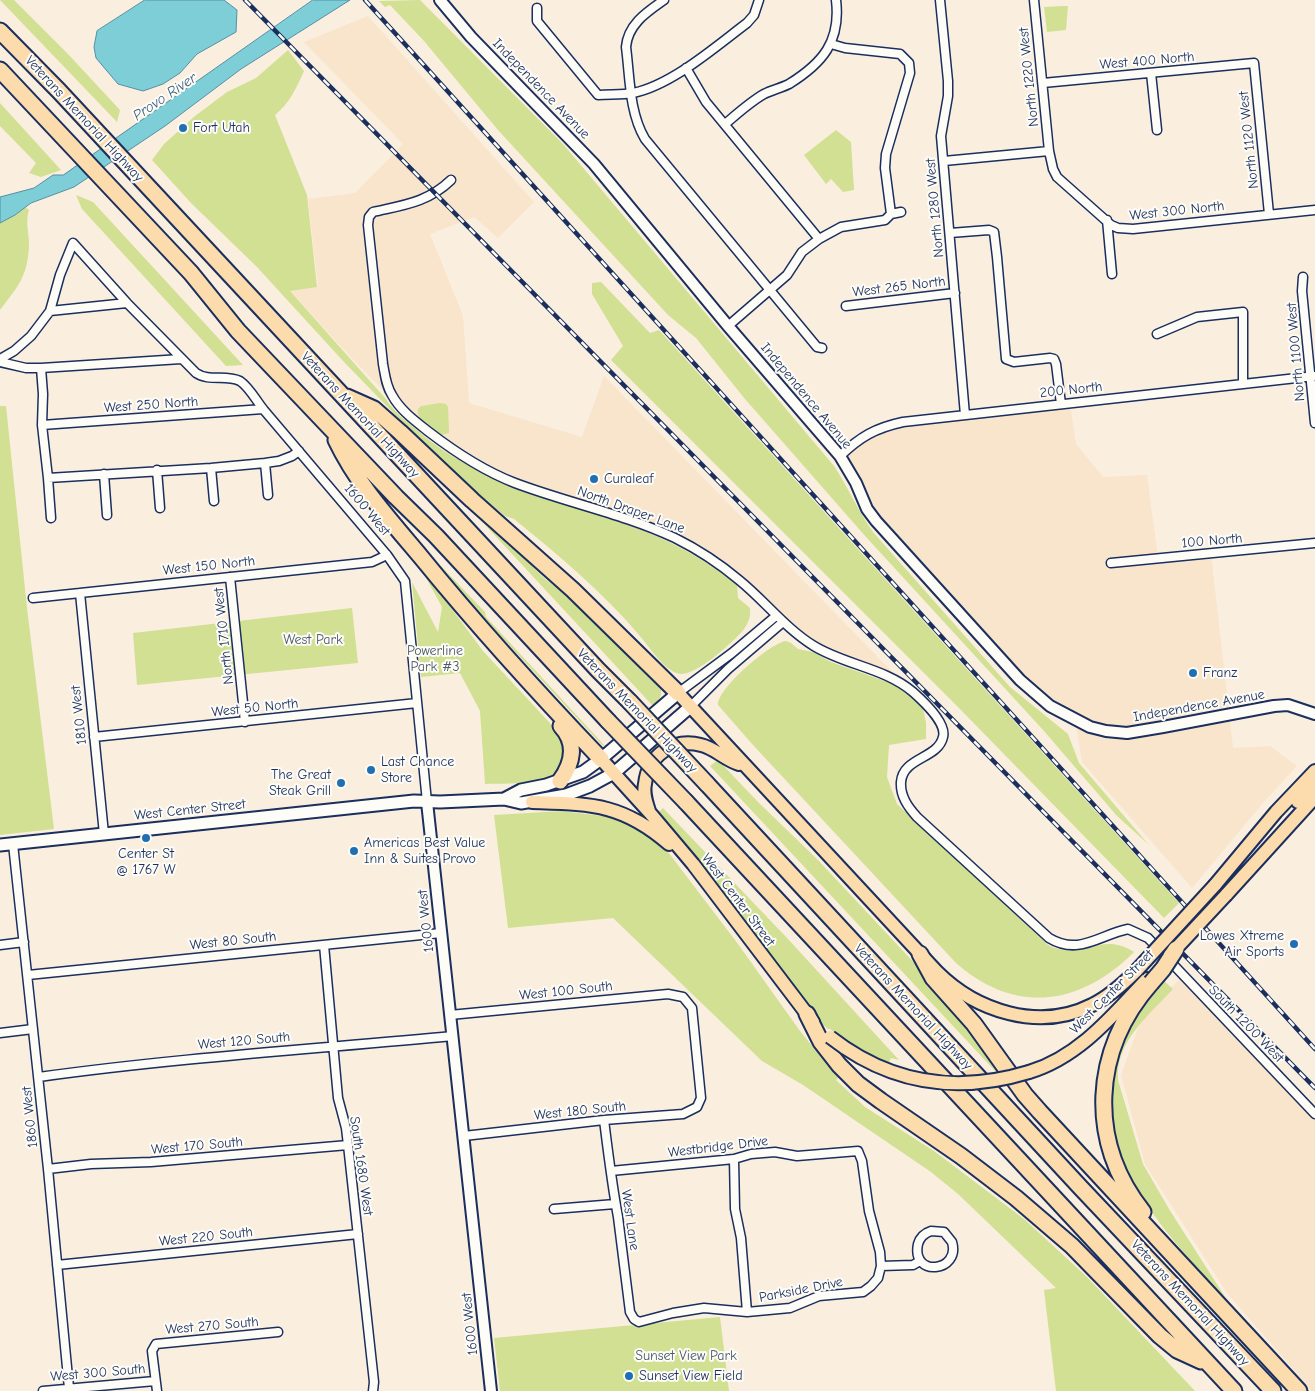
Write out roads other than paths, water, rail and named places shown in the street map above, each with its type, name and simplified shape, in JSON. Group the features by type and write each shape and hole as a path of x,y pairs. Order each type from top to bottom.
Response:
{"highway":[{"name":"Veterans Memorial Highway","path":"0,31 137,174 1081,1188 1273,1391"},
{"name":"Veterans Memorial Highway","path":"0,70 191,272 238,331 396,497 436,536 686,802 1234,1391"},
{"path":"339,393 374,409 400,432 466,495 573,590 678,693"},
{"path":"330,428 346,462 376,502 478,626 601,759"},
{"path":"554,709 557,719 570,738 572,751 570,765 560,781"},
{"path":"1176,949 1163,969 1145,977 1114,1042 1104,1083 1105,1120 1111,1153 1124,1182 1142,1210 1178,1254 1188,1271"},
{"path":"920,954 933,978 974,1024 1025,1094 1056,1130 1299,1391"},
{"path":"807,1014 821,1042 858,1084 881,1102 961,1156 1010,1194 1072,1246 1153,1330 1169,1344 1177,1350 1209,1365"}],"main road":[{"name":"West Center Street","path":"504,799 520,790 560,781 582,772 601,759 678,693 920,954 945,980 963,994 996,1010 1025,1016 1054,1016 1079,1010 1093,1004 1118,988 1145,977"},
{"name":"West Center Street","path":"0,845 414,801 504,799 521,803 532,802 566,795 590,786 614,773 690,708"},
{"path":"650,813 644,791 646,776 654,760 668,747 685,742 702,745 709,747 728,760 744,766"},
{"name":"West Center Street","path":"601,759 693,864 807,1014 830,1037 844,1048 872,1064 900,1075 919,1080 969,1084 1008,1078 1029,1072 1060,1058 1090,1038 1145,977 1215,885 1276,812 1315,772"},
{"path":"1230,890 1266,841 1315,784"},
{"path":"1176,949 1315,797"},
{"path":"532,802 584,804 605,807 618,812 651,830 693,864"}],"street":[{"name":"Independence Avenue","path":"440,0 451,14 594,164 728,326 840,456 856,483 867,509 876,521 1020,680 1050,706 1090,727 1127,733 1274,706 1288,705 1315,714"},
{"path":"663,0 634,24 627,40 626,47 635,118 645,139 817,347 822,348"},
{"path":"537,8 538,21 598,95 632,94 658,86 747,23 754,15 759,0"},
{"path":"725,124 751,102 766,93 787,85 807,71 831,44 837,28 836,0"},
{"name":"North 1280 West","path":"940,0 948,81 948,96 941,136 965,415"},
{"name":"North 1220 West","path":"1034,0 1044,83 1049,151"},
{"path":"831,44 846,48 900,54 909,63 910,73 886,154 891,214"},
{"name":"West 400 North","path":"1044,83 1254,63"},
{"name":"North 1120 West","path":"1254,63 1269,214"},
{"path":"686,68 698,90 818,239"},
{"path":"1150,73 1157,130"},
{"path":"944,161 1049,151"},
{"name":"West 300 North","path":"1049,151 1058,177 1118,228 1133,229 1315,210"},
{"name":"North Draper Lane","path":"450,180 424,200 373,212 369,217 368,225 383,364 387,385 392,396 414,420 455,452 514,482 642,525 694,548 739,579 782,622 801,638 847,663 879,673 910,690 934,714 943,731 943,737 937,747 904,771 901,786 903,798 917,817 996,890"},
{"path":"728,326 787,275 802,252 818,239 841,227 885,220 891,214 901,212"},
{"path":"1107,220 1112,274"},
{"path":"950,233 988,230 994,232 1006,359 1014,362 1054,359 1061,404"},
{"name":"1600 West","path":"50,311 60,275 73,243 128,303 200,376 232,379 239,381 245,386 387,555 405,581 427,802 491,1387"},
{"name":"North 1100 West","path":"1303,277 1302,291 1313,376 1315,423"},
{"name":"West 265 North","path":"846,306 955,293"},
{"path":"0,361 31,336 50,311 128,303"},
{"path":"1157,334 1197,317 1243,312 1243,384"},
{"path":"0,361 26,368 41,368 181,358"},
{"path":"41,368 43,394 42,425 51,518"},
{"name":"200 North","path":"840,456 866,434 887,425 1313,376"},
{"name":"West 250 North","path":"42,425 263,409"},
{"path":"48,478 264,463 279,461 299,451"},
{"path":"264,463 268,495"},
{"path":"211,468 214,501"},
{"path":"157,470 160,508"},
{"path":"104,474 107,515"},
{"name":"100 North","path":"1111,563 1315,543"},
{"name":"West 150 North","path":"33,598 372,562 387,555"},
{"name":"North 1710 West","path":"230,577 245,722"},
{"name":"1810 West","path":"80,593 104,834"},
{"name":"West Center Street","path":"678,693 732,653 776,616"},
{"name":"West Center Street","path":"690,708 728,669 782,622"},
{"name":"West 50 North","path":"94,737 418,703"},
{"name":"1860 West","path":"13,844 39,1077 69,1388"},
{"name":"South 1200 West","path":"996,890 1049,938 1056,942 1077,946 1128,929 1148,938 1315,1114"},
{"name":"West 80 South","path":"28,974 441,932"},
{"path":"0,944 24,942"},
{"name":"South 1680 West","path":"324,945 338,1098 346,1128 374,1382 373,1391"},
{"name":"West 100 South","path":"450,1015 668,994 683,997 692,1008 701,1098 697,1107"},
{"path":"0,1033 33,1029"},
{"name":"West 120 South","path":"39,1077 132,1065 453,1036"},
{"name":"West 180 South","path":"464,1136 604,1120 683,1114 697,1107"},
{"name":"West Lane","path":"604,1120 630,1312 636,1320"},
{"name":"West 170 South","path":"48,1169 348,1145"},
{"name":"Westbridge Drive","path":"611,1171 734,1159 751,1154 775,1152 797,1156 858,1151 862,1161 869,1212 880,1252 881,1266"},
{"path":"734,1159 735,1209 741,1238 747,1312"},
{"path":"554,1209 615,1204"},
{"path":"936,1230 944,1232 950,1238 954,1250 948,1262 942,1266 931,1267 924,1265 920,1261 918,1244 924,1234 936,1230"},
{"name":"West 220 South","path":"57,1265 358,1234"},
{"path":"881,1266 913,1265 920,1261"},
{"name":"Parkside Drive","path":"636,1320 639,1322 646,1321 672,1313 704,1308 747,1312 790,1308 819,1296 863,1292 878,1278 881,1266"},
{"name":"West 270 South","path":"156,1380 152,1351 156,1344 278,1332"},
{"path":"156,1380 157,1391"},
{"name":"West 300 South","path":"43,1391 156,1380"}],"water":[{"path":"145,0 224,0 237,10 236,32 197,54 180,73 163,84 143,91 118,84 96,58 94,47 97,31"},
{"path":"313,0 350,0 241,69 165,126 74,187 31,203 0,223 0,197 34,188 53,175 63,175"}],"railway":[{"path":"245,0 1315,1088"},
{"path":"365,0 1315,1049"}],"place":[{"name":"Fort Utah","path":"183,128"},
{"name":"Curaleaf","path":"594,479"},
{"name":"Franz","path":"1193,673"},
{"name":"Last Chance Store","path":"371,770"},
{"name":"The Great Steak Grill","path":"341,783"},
{"name":"Center St @ 1767 W","path":"146,838"},
{"name":"Americas Best Value Inn & Suites Provo","path":"354,851"},
{"name":"Lowes Xtreme Air Sports","path":"1294,944"},
{"name":"Sunset View Field","path":"629,1376"}],"water label":[{"name":"Provo River","path":"165,97"}],"park label":[{"name":"West Park","path":"313,640"},
{"name":"Powerline Park #3","path":"435,660"},
{"name":"Sunset View Park","path":"686,1356"}]}
